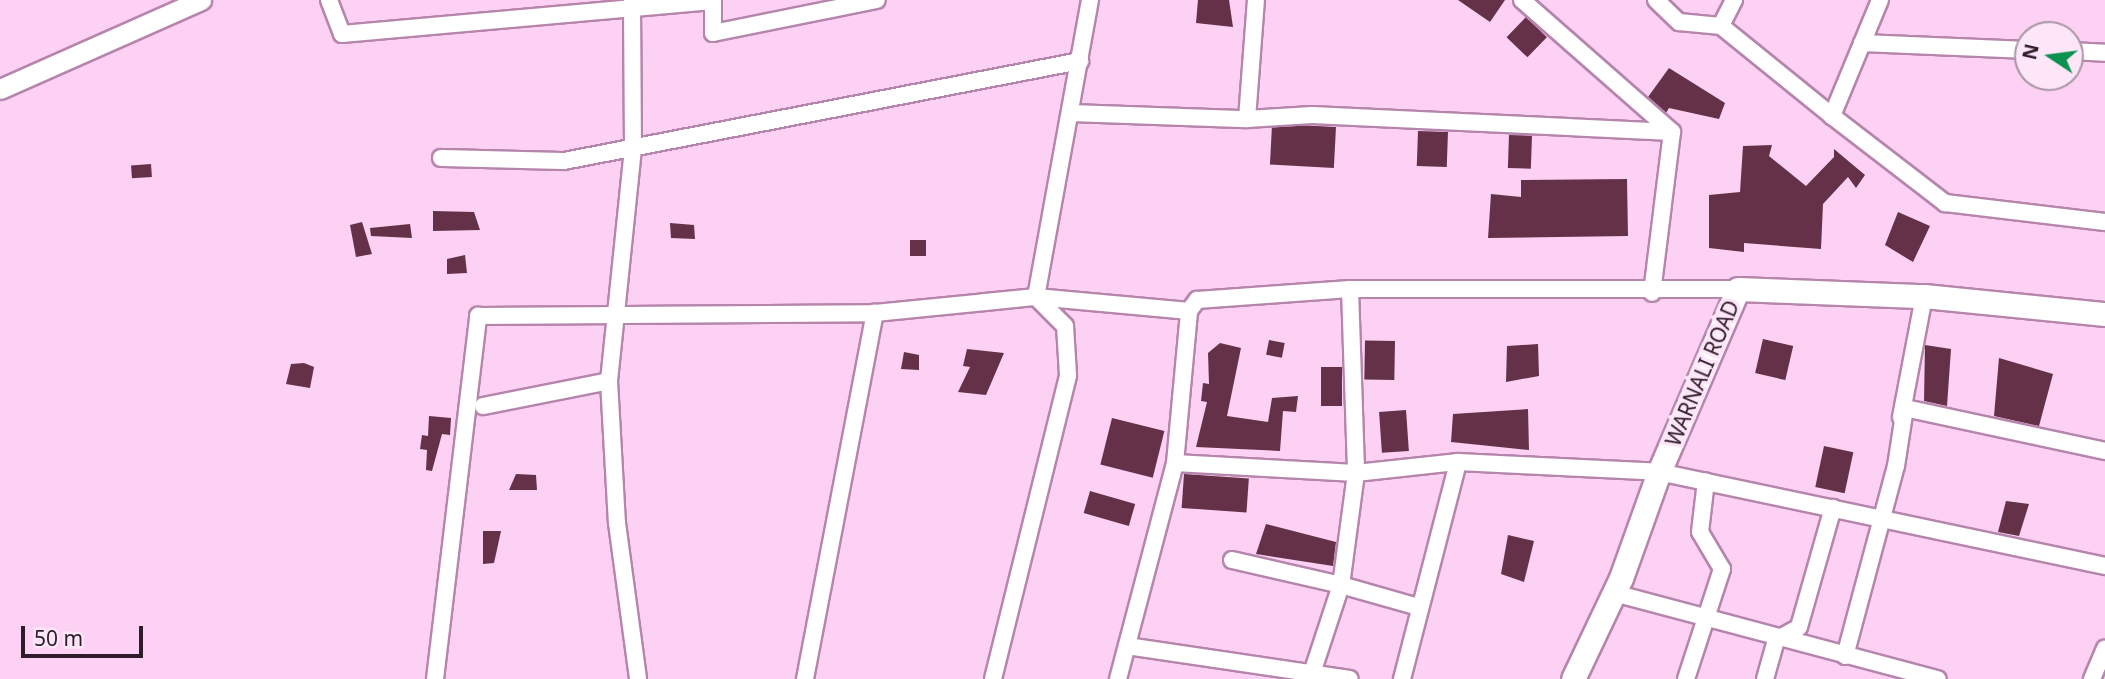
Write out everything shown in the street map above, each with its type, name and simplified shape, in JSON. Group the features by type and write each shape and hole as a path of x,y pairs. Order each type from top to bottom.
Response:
{"main road":[{"name":"WARNALI ROAD","path":"1573,679 1614,593 1659,472 1738,289 1924,296 2105,314"}],"street":[{"path":"0,89 182,5 201,0"},
{"path":"330,0 342,34 632,5 713,0 713,33 877,0"},
{"path":"1036,297 1090,0"},
{"path":"1247,119 1256,0"},
{"path":"1522,0 1672,132"},
{"path":"1656,0 1679,22 1721,26 1945,203 2105,222"},
{"path":"1721,26 1734,0"},
{"path":"1832,116 1880,0"},
{"path":"632,5 633,148 609,381 617,523 638,679"},
{"path":"1862,43 2014,49"},
{"path":"2084,52 2105,53"},
{"path":"440,158 564,162 1080,61"},
{"path":"1071,113 1247,119 1312,115 1672,132"},
{"path":"1652,293 1672,132"},
{"path":"1312,673 1341,585 1356,473 1350,289"},
{"path":"1118,679 1175,463 1189,311 1197,300 1350,289 1652,293 1738,289"},
{"path":"1845,656 1882,518 1924,296"},
{"path":"993,679 1068,375 1065,326 1036,297"},
{"path":"435,679 478,316 874,313 1036,297 1189,311"},
{"path":"805,679 874,313"},
{"path":"483,407 609,381"},
{"path":"1902,417 1905,408 2105,451"},
{"path":"1175,463 1356,473 1458,462 1659,472 2105,566"},
{"path":"1402,679 1418,607 1458,462"},
{"path":"1686,679 1703,619 1722,569 1700,532 1706,481"},
{"path":"1765,679 1776,640 1799,627 1833,508"},
{"path":"1232,560 1341,585 1418,607"},
{"path":"1614,593 1776,640 1938,679"},
{"path":"1127,646 1350,679"},
{"path":"2092,679 2105,649"}],"building":[{"path":"1198,0 1229,0 1233,27 1196,23"},
{"path":"1458,0 1505,0 1490,22"},
{"path":"1526,17 1547,37 1527,57 1507,37"},
{"path":"1669,68 1725,103 1719,119 1669,108 1666,113 1648,97"},
{"path":"1272,124 1336,127 1334,168 1270,165"},
{"path":"1418,131 1448,132 1447,167 1417,166"},
{"path":"1509,135 1532,136 1531,169 1508,168"},
{"path":"1772,145 1769,156 1806,186 1834,157 1834,149 1865,175 1856,188 1848,177 1823,204 1821,249 1744,243 1744,252 1709,248 1709,195 1740,192 1743,146"},
{"path":"151,164 152,177 132,178 131,165"},
{"path":"1627,179 1628,236 1488,238 1491,194 1521,197 1521,180"},
{"path":"433,211 474,212 480,230 433,231"},
{"path":"1898,212 1930,226 1913,262 1885,245"},
{"path":"362,222 372,254 356,257 350,225"},
{"path":"670,223 694,225 695,239 671,238"},
{"path":"410,224 412,238 371,236 370,228"},
{"path":"910,240 926,240 926,256 910,256"},
{"path":"465,255 467,273 447,274 447,259"},
{"path":"1763,339 1793,346 1785,380 1755,373"},
{"path":"1269,340 1285,343 1282,358 1266,355"},
{"path":"1365,340 1395,341 1394,380 1364,379"},
{"path":"1220,343 1241,348 1227,416 1268,422 1272,398 1298,396 1296,412 1283,411 1280,451 1196,447 1207,402 1201,401 1203,383 1209,384 1208,353"},
{"path":"1538,344 1539,376 1506,382 1507,346"},
{"path":"1925,345 1951,349 1947,406 1924,401"},
{"path":"967,349 1004,353 986,395 958,392 970,367 963,366"},
{"path":"904,352 919,355 919,370 901,369"},
{"path":"1999,358 2053,374 2039,426 1994,416"},
{"path":"304,363 314,367 310,388 286,384 291,364"},
{"path":"1321,367 1342,367 1342,406 1321,406"},
{"path":"1528,409 1529,450 1451,442 1453,414"},
{"path":"1406,410 1409,451 1382,453 1379,412"},
{"path":"429,416 451,418 450,435 442,434 432,471 426,470 427,450 420,449 422,435 428,436"},
{"path":"1112,418 1164,431 1153,478 1100,465"},
{"path":"1824,446 1853,452 1845,493 1815,487"},
{"path":"516,474 536,475 537,490 509,490"},
{"path":"1184,474 1249,479 1246,512 1182,508"},
{"path":"1090,491 1135,504 1129,526 1084,513"},
{"path":"2006,501 2029,504 2019,536 1998,532"},
{"path":"1266,524 1336,542 1333,566 1256,554"},
{"path":"483,531 501,531 494,563 483,564"},
{"path":"1508,535 1534,541 1524,582 1501,574"}]}
